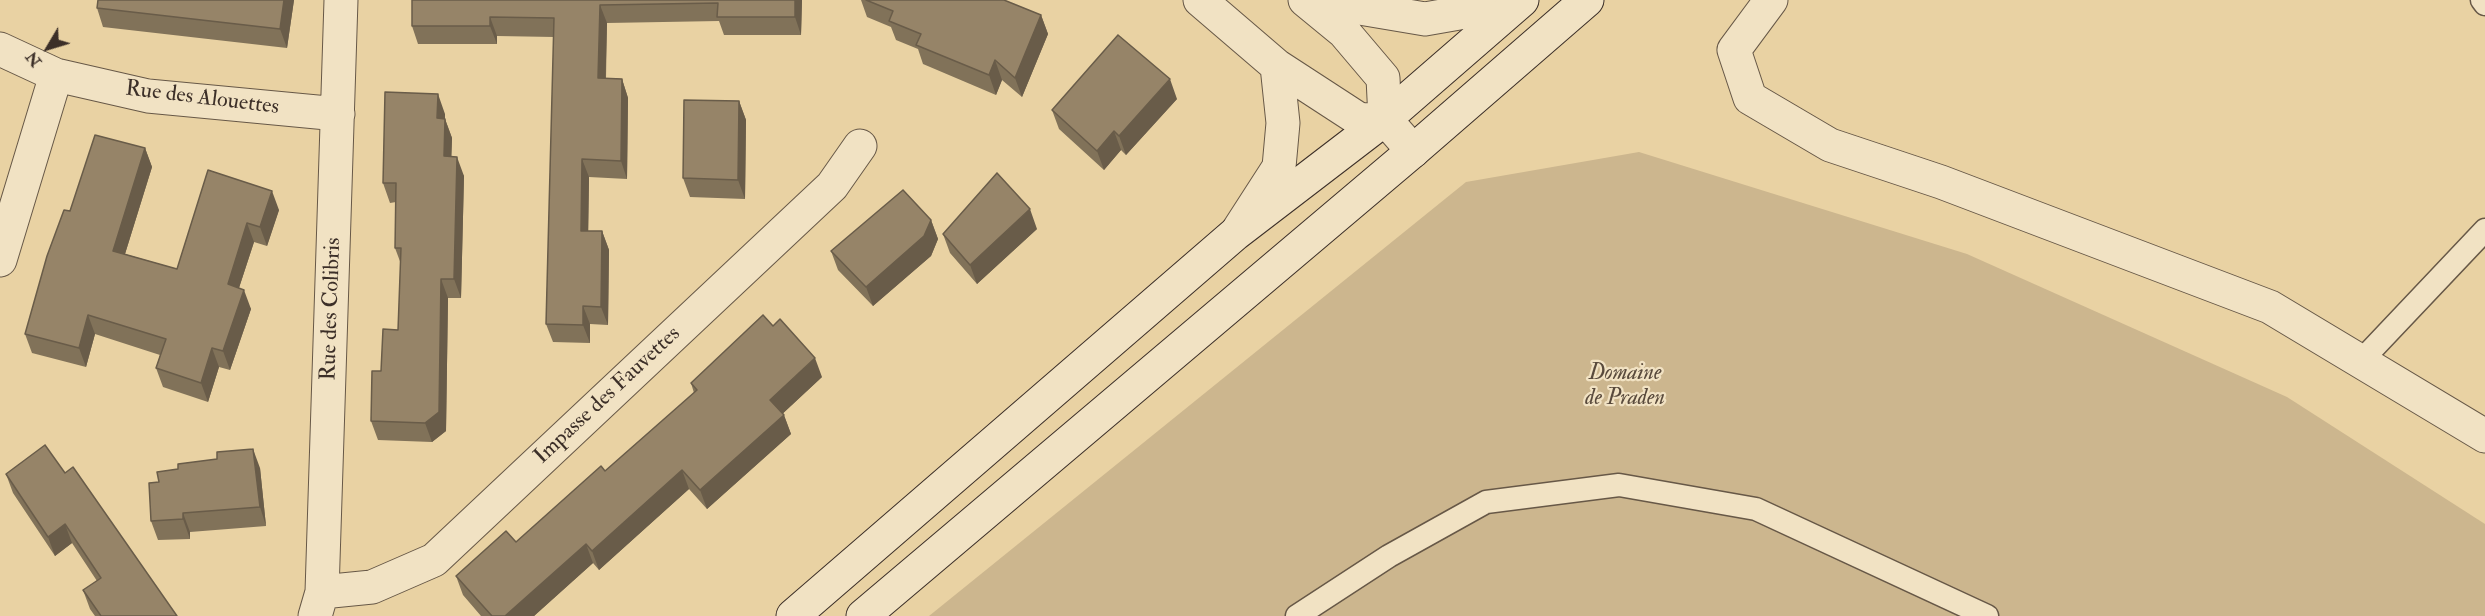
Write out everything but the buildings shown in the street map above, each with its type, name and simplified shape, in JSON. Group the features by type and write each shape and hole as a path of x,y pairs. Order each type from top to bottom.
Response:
{"street":[{"name":"Rue des Colibris","path":"318,604 341,0"},
{"path":"1200,0 1277,66 1360,120 1385,119"},
{"path":"1305,0 1344,32 1383,78 1385,119 1413,152"},
{"path":"1312,0 1425,19 1465,12 1491,0"},
{"path":"793,616 1235,234 1385,119 1522,0"},
{"path":"863,616 1413,152 1587,0"},
{"path":"1770,0 1734,50 1749,98 1830,145 1941,182 2270,307 2485,436"},
{"name":"Rue des Alouettes","path":"0,49 56,75 148,96 338,114"},
{"path":"1235,234 1279,167 1283,123 1277,66"},
{"path":"0,260 56,75"},
{"name":"Impasse des Fauvettes","path":"318,604 372,586 434,560 832,186 860,146"}],"lane":[{"path":"2482,0 2485,4"},
{"path":"2361,361 2485,230"},
{"path":"1297,616 1389,556 1486,502 1619,485 1756,509 1987,616"}],"green space":[{"name":"Domaine de Praden","path":"1639,152 1967,254 2287,397 2485,524 2485,616 929,616 1466,182"}]}
